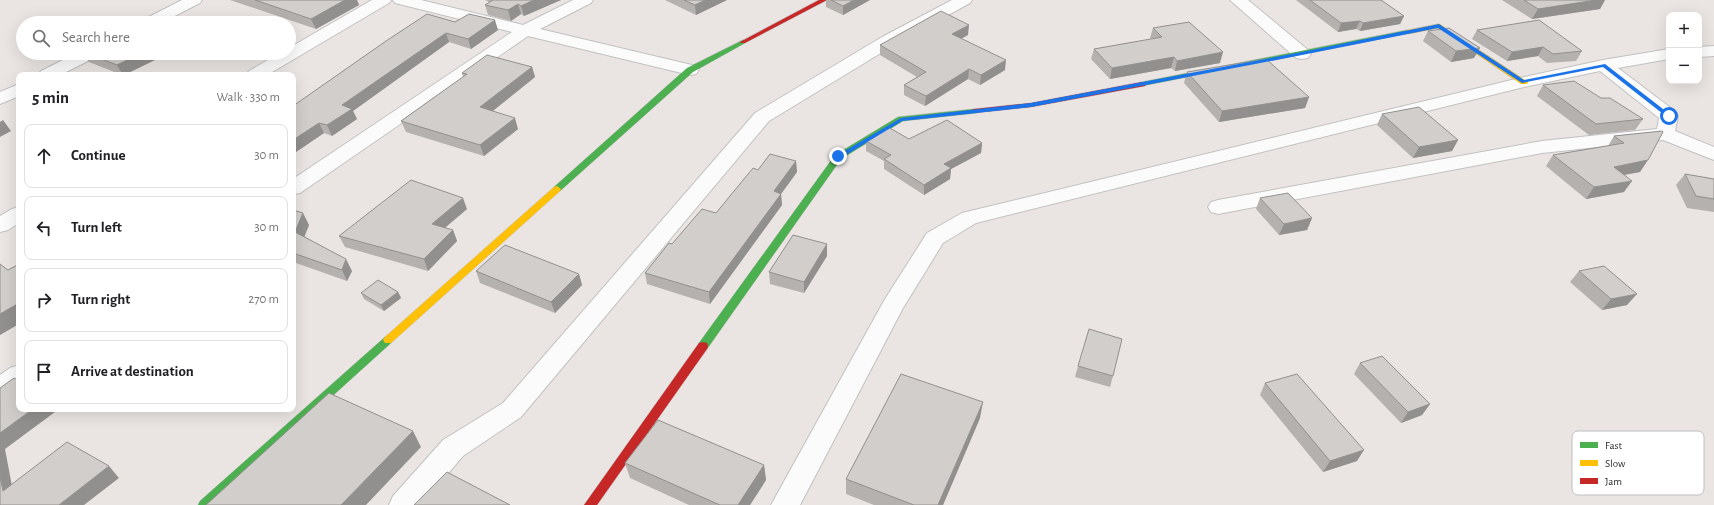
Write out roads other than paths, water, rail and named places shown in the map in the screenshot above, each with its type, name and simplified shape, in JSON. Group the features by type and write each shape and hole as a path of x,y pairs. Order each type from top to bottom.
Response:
{"street":[{"path":"163,16 194,0"},
{"path":"296,51 383,0"},
{"path":"401,0 690,70"},
{"path":"296,186 525,30 584,0"},
{"path":"204,505 690,70 824,0"},
{"path":"403,505 453,448 512,410 762,117 888,41 964,0"},
{"path":"1238,0 1302,54"},
{"path":"590,505 838,156 901,119 1031,105 1302,54 1439,26 1524,82"},
{"path":"1702,52 1714,51"},
{"path":"785,505 901,291 935,238 969,218 1524,82 1604,65 1666,55"},
{"path":"53,72 76,60"},
{"path":"260,72 281,60"},
{"path":"1604,65 1669,116 1665,134"},
{"path":"0,99 16,91"},
{"path":"1218,207 1542,147 1665,134 1714,154"},
{"path":"0,225 16,216"},
{"path":"0,388 16,377"}]}
